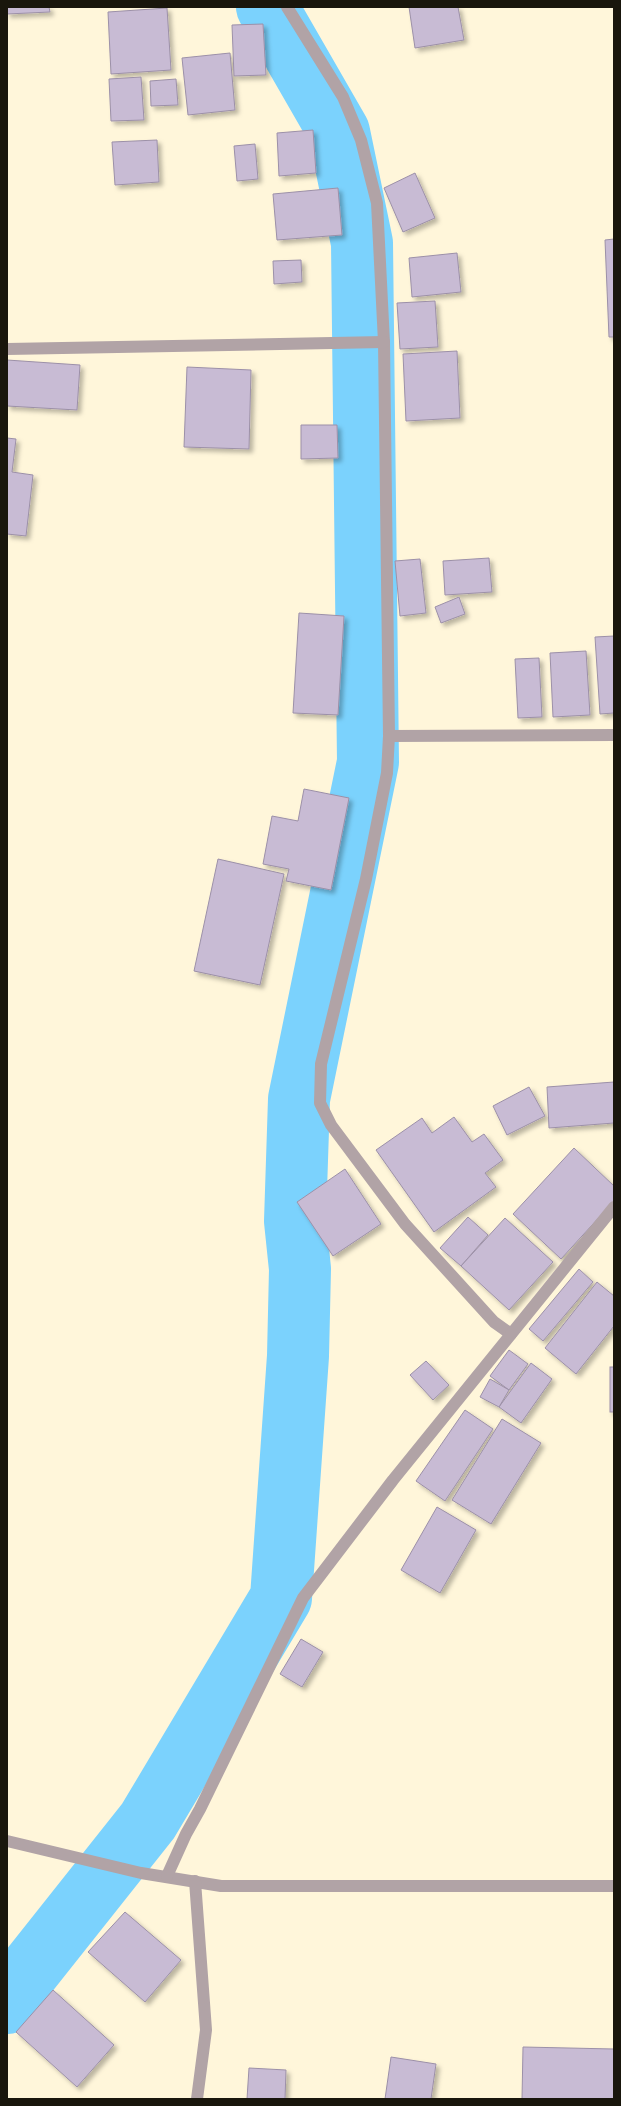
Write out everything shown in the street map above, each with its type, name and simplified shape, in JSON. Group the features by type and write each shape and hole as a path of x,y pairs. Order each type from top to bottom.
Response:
{"street":[{"path":"288,7 343,98 361,140 377,203 384,342 389,736 386,773 366,879 321,1064 320,1103 331,1125 405,1224 494,1322 511,1334"},
{"path":"7,349 384,342"},
{"path":"389,736 614,736"},
{"path":"168,1876 186,1834 200,1809 303,1598 393,1480 614,1207"},
{"path":"7,1841 89,1859 141,1873 168,1876 221,1886 614,1886"},
{"path":"195,1881 206,2030 197,2099"}],"building":[{"path":"7,7 49,7 50,12 7,14"},
{"path":"409,7 458,7 464,40 415,48"},
{"path":"167,8 171,70 111,74 108,12"},
{"path":"263,24 266,75 234,76 232,25"},
{"path":"230,53 235,110 188,115 182,58"},
{"path":"141,77 144,120 111,121 109,79"},
{"path":"176,79 178,105 151,106 150,81"},
{"path":"313,130 316,173 279,176 277,133"},
{"path":"157,140 159,182 115,185 112,142"},
{"path":"255,144 258,179 237,181 234,146"},
{"path":"415,173 435,218 403,232 384,188"},
{"path":"338,188 342,235 277,240 273,194"},
{"path":"614,239 614,337 609,337 605,240"},
{"path":"457,253 461,292 412,297 409,258"},
{"path":"301,260 302,282 274,284 273,261"},
{"path":"435,301 438,347 400,349 397,303"},
{"path":"457,351 460,418 406,421 403,354"},
{"path":"7,360 80,365 77,410 7,406"},
{"path":"187,367 251,370 249,449 184,447"},
{"path":"301,425 337,425 338,458 301,459"},
{"path":"7,438 16,439 12,472 33,475 26,536 7,534"},
{"path":"489,558 492,592 445,595 443,561"},
{"path":"420,559 426,613 400,616 395,561"},
{"path":"459,597 465,614 441,623 435,607"},
{"path":"299,613 344,616 338,715 293,713"},
{"path":"614,636 614,713 600,714 595,637"},
{"path":"586,651 590,715 553,717 550,653"},
{"path":"539,658 542,717 518,718 515,659"},
{"path":"304,789 349,798 331,890 286,881 289,869 263,864 272,816 298,821"},
{"path":"218,859 284,874 260,985 194,971"},
{"path":"614,1082 614,1123 549,1128 547,1087"},
{"path":"529,1087 545,1116 507,1135 493,1106"},
{"path":"454,1117 472,1142 484,1134 503,1160 485,1173 496,1187 434,1232 376,1150 422,1118 432,1133"},
{"path":"574,1148 614,1186 614,1201 561,1259 513,1214"},
{"path":"345,1169 381,1224 333,1256 297,1202"},
{"path":"468,1217 488,1235 461,1266 440,1248"},
{"path":"505,1218 553,1262 509,1310 461,1266"},
{"path":"579,1269 593,1282 543,1341 529,1329"},
{"path":"597,1282 614,1296 614,1326 576,1374 545,1348"},
{"path":"509,1350 528,1364 509,1390 490,1376"},
{"path":"426,1361 449,1385 433,1400 410,1375"},
{"path":"531,1363 552,1379 521,1423 499,1407"},
{"path":"610,1367 614,1367 614,1412 610,1412"},
{"path":"490,1379 509,1390 499,1407 480,1397"},
{"path":"465,1410 493,1429 445,1501 416,1481"},
{"path":"502,1419 541,1443 491,1524 452,1500"},
{"path":"437,1507 476,1530 440,1593 401,1570"},
{"path":"301,1639 323,1652 302,1687 280,1674"},
{"path":"125,1912 181,1960 145,2002 88,1952"},
{"path":"53,1990 114,2045 77,2087 16,2032"},
{"path":"523,2047 614,2049 614,2099 522,2099"},
{"path":"391,2057 436,2064 431,2099 385,2099"},
{"path":"249,2068 286,2070 285,2099 247,2099"}],"waterway":[{"path":"7,2003 20,1989 25,1976 148,1821 281,1598 298,1356 300,1269 295,1221 299,1099 368,762 362,243 339,132 267,7"}]}
